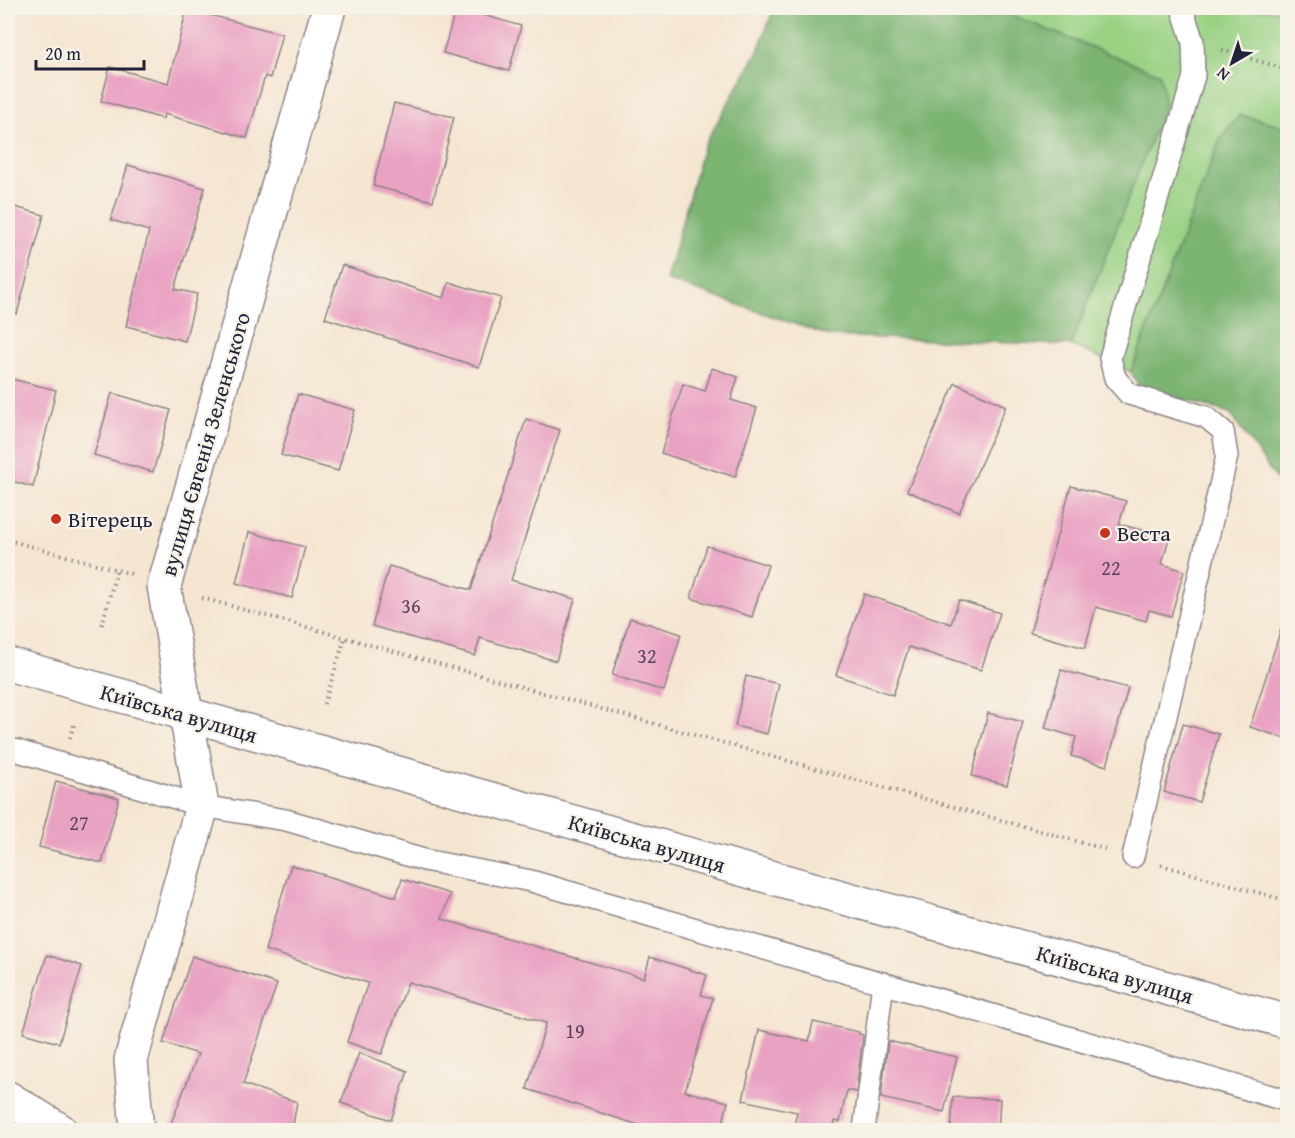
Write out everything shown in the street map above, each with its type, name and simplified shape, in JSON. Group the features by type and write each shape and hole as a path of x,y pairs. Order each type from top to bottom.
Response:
{"main road":[{"name":"вулиця Євгенія Зеленського","path":"137,1131 131,1060 202,806 164,586 329,8"},
{"name":"Київська вулиця","path":"8,663 188,716 1287,1022"},
{"path":"8,1098 60,1131"}],"lane":[{"path":"1133,857 1227,456 1223,431 1206,417 1129,394 1115,378 1110,358 1194,75 1193,42 1182,8"},
{"path":"8,748 202,806 286,820 424,860 531,881 1287,1101"},
{"path":"864,1131 883,983"}],"path":[{"path":"1193,42 1287,70"},
{"path":"8,540 117,569 102,625"},
{"path":"218,603 1287,901"},
{"path":"324,704 345,638"}],"green space":[{"path":"774,8 993,8 1160,74 1165,104 1071,345 830,336 666,280 703,147 758,51"},
{"path":"993,8 1287,10 1287,127 1241,115 1221,137 1131,372 1071,345 1164,104"},
{"path":"1240,115 1287,127 1287,488 1282,487 1230,413 1139,386 1131,372 1221,137"}],"building":[{"path":"456,8 485,8 483,15 521,26 509,71 443,53"},
{"path":"187,9 282,34 270,78 265,76 247,138 164,114 163,119 101,101 110,67 168,83"},
{"path":"394,103 454,117 433,201 373,186"},
{"path":"128,165 205,188 175,289 197,294 185,341 126,326 149,231 111,220"},
{"path":"8,205 44,215 17,314 8,313"},
{"path":"342,265 444,298 449,282 501,298 479,367 325,318"},
{"path":"712,368 738,377 731,400 757,408 735,477 661,453 683,384 705,391"},
{"path":"8,378 56,390 33,487 8,480"},
{"path":"955,383 1006,406 959,513 907,491"},
{"path":"112,393 171,410 153,472 94,455"},
{"path":"298,394 355,410 338,471 281,455"},
{"path":"526,419 560,430 511,580 575,599 556,661 480,638 475,656 372,626 389,566 471,590"},
{"path":"1071,486 1126,501 1119,524 1169,538 1162,564 1184,571 1171,616 1149,610 1146,621 1096,607 1085,648 1030,633"},
{"path":"249,532 305,547 292,598 236,583"},
{"path":"707,546 768,565 752,617 691,598"},
{"path":"864,594 951,624 959,600 1000,613 981,670 909,647 893,695 836,675"},
{"path":"630,618 681,634 664,691 612,675"},
{"path":"1281,629 1287,630 1287,739 1250,727"},
{"path":"1061,670 1128,688 1107,766 1071,756 1076,737 1045,728"},
{"path":"746,676 779,684 767,734 735,726"},
{"path":"988,713 1023,722 1007,785 972,776"},
{"path":"1183,724 1219,734 1199,802 1164,792"},
{"path":"56,781 119,798 102,863 39,847"},
{"path":"291,865 396,897 402,879 450,894 442,919 644,978 650,957 707,975 701,995 713,998 685,1091 728,1102 721,1131 657,1131 527,1089 546,1023 408,982 382,1054 347,1042 368,983 265,950"},
{"path":"47,955 82,966 59,1043 23,1033"},
{"path":"192,956 277,984 243,1084 297,1102 292,1131 168,1131 198,1054 163,1043"},
{"path":"813,1022 859,1032 863,1035 856,1092 847,1090 840,1122 834,1121 832,1131 793,1131 797,1112 743,1100 759,1030 809,1041"},
{"path":"888,1041 957,1057 944,1112 881,1098"},
{"path":"359,1053 408,1071 391,1120 341,1103"},
{"path":"953,1097 1000,1099 998,1131 951,1131"}],"place":[{"name":"Вітерець","path":"56,519"},
{"name":"Веста","path":"1105,533"}]}
